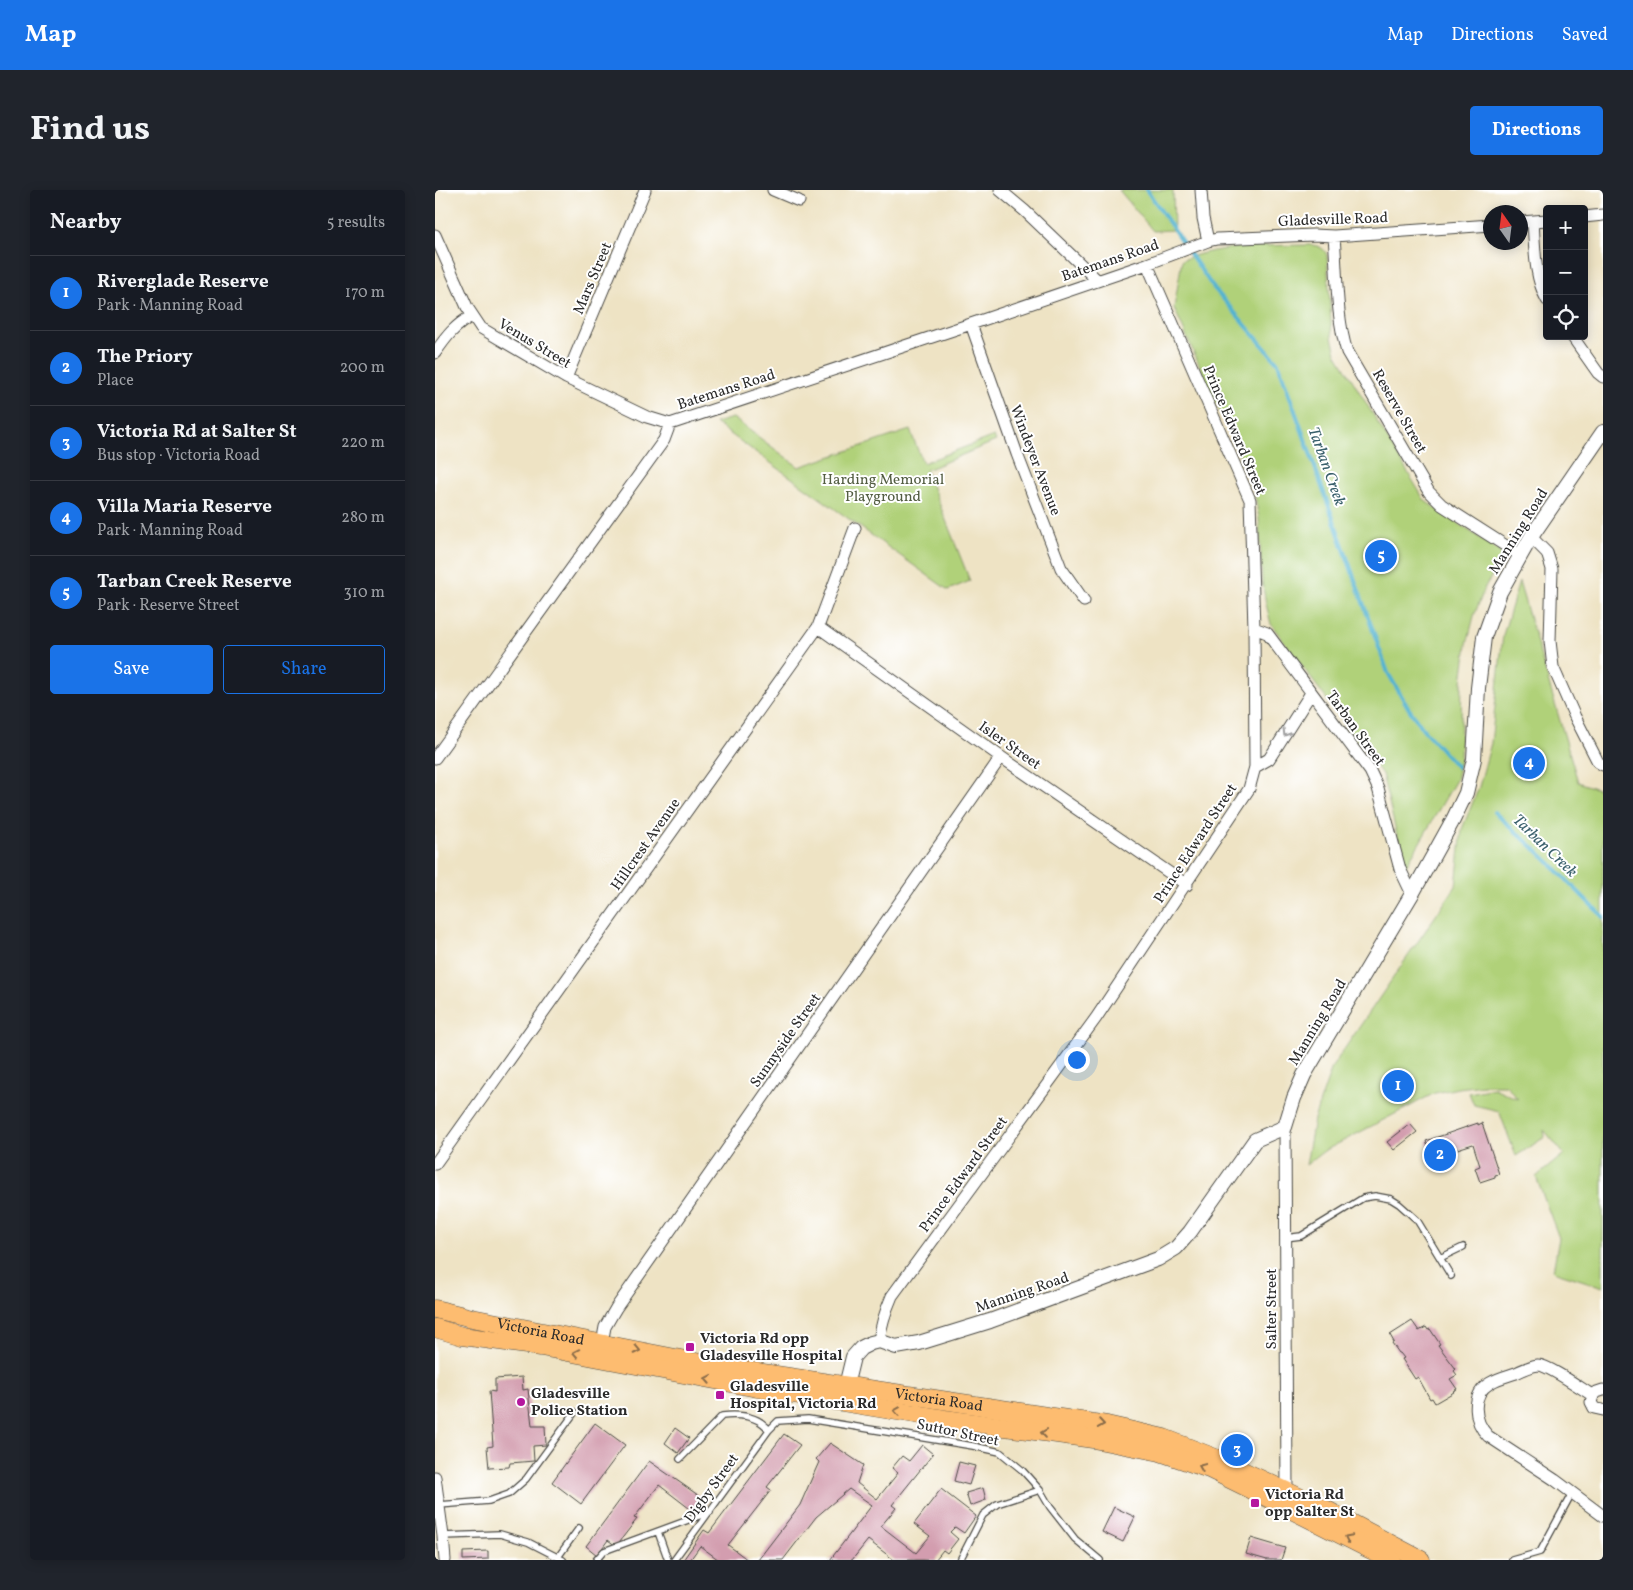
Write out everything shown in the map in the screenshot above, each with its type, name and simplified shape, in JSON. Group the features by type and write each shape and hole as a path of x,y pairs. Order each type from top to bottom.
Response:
{"highway":[{"name":"Victoria Road","path":"435,1308 472,1318 711,1365 844,1394 945,1419 1093,1439 1160,1452 1187,1460 1234,1481 1391,1560"},
{"name":"Victoria Road","path":"435,1328 462,1336 541,1347 757,1388 844,1394 1107,1425 1136,1431 1164,1438 1197,1450 1287,1491 1421,1560"}],"street":[{"name":"Mars Street","path":"565,378 645,190"},
{"path":"773,190 799,201"},
{"path":"1000,190 1025,210 1097,280"},
{"path":"1201,190 1205,242"},
{"path":"1588,217 1603,215"},
{"path":"1528,222 1543,221"},
{"path":"1533,222 1537,275 1544,295"},
{"name":"Gladesville Road","path":"1179,252 1217,239 1314,235 1334,236 1483,226"},
{"name":"Venus Street","path":"435,235 472,316 481,328 565,378 647,417 670,424"},
{"name":"Reserve Street","path":"1334,236 1343,340 1347,352 1429,492 1442,505 1520,555"},
{"name":"Batemans Road","path":"435,758 664,440 670,424 971,324 1179,252"},
{"name":"Prince Edward Street","path":"879,1341 885,1311 892,1296 1096,1018 1187,885 1249,789 1255,767 1254,628 1250,500 1147,264"},
{"path":"435,353 450,332 472,316"},
{"name":"Windeyer Avenue","path":"971,324 1017,454 1061,568 1084,601"},
{"path":"1575,340 1598,373 1603,377"},
{"name":"Manning Road","path":"879,1341 896,1347 919,1343 990,1321 1158,1259 1176,1248 1190,1232 1255,1140 1285,1127 1294,1098 1304,1076 1434,856 1466,792 1474,759 1484,638 1499,592 1531,537 1603,432"},
{"name":"Hillcrest Avenue","path":"435,1164 818,627 855,528"},
{"path":"1531,537 1547,552 1552,569 1550,640 1553,666 1575,718 1599,762 1603,765"},
{"name":"Isler Street","path":"818,627 1001,757 1187,885"},
{"name":"Tarban Street","path":"1254,628 1267,633 1370,771 1375,780 1400,869 1412,894"},
{"path":"1255,767 1269,759 1311,693"},
{"name":"Sunnyside Street","path":"602,1343 605,1327 616,1308 1001,757"},
{"name":"Salter Street","path":"1285,1127 1287,1491"},
{"path":"844,1394 853,1357 861,1348 879,1341"},
{"path":"1592,1395 1553,1371 1538,1365 1502,1377 1489,1384 1483,1390 1476,1405 1476,1414 1481,1429 1488,1436 1547,1475 1603,1516"},
{"path":"1603,1390 1596,1391 1591,1398 1592,1405 1597,1410 1603,1410"},
{"path":"435,1477 445,1560"}],"lane":[{"path":"1285,1238 1301,1236 1363,1198 1375,1196 1391,1199 1416,1219 1451,1276"},
{"path":"1440,1258 1463,1247"},
{"path":"439,1505 489,1501 509,1494 527,1478 575,1412"},
{"path":"680,1459 722,1416 742,1415 755,1418 765,1424 769,1430"},
{"name":"Suttor Street","path":"769,1430 778,1421 808,1419 835,1422 1000,1452 1022,1470 1040,1490 1050,1507 1075,1539 1100,1560"},
{"name":"Digby Street","path":"674,1560 769,1430"},
{"path":"960,1560 983,1515 997,1504 1040,1490"},
{"path":"1513,1560 1540,1552 1572,1493"},
{"path":"596,1560 604,1551 710,1512"},
{"path":"443,1536 500,1534 528,1542 560,1558 579,1528"},
{"path":"658,1532 668,1560"}],"green space":[{"path":"1119,190 1173,190 1174,230 1153,231"},
{"path":"1311,245 1321,248 1327,256 1332,337 1336,353 1425,501 1499,551 1503,558 1485,587 1474,616 1467,644 1462,682 1460,761 1456,780 1405,868 1382,774 1271,624 1262,581 1259,519 1254,488 1174,308 1182,260 1229,248"},
{"name":"Harding Memorial Playground","path":"733,418 799,467 910,430 923,463 994,436 996,441 926,470 970,581 948,590 715,423"},
{"path":"1519,582 1578,782 1603,791 1603,1287 1553,1271 1559,1238 1536,1177 1564,1154 1544,1130 1545,1137 1516,1156 1499,1111 1474,1105 1469,1093 1494,1088 1518,1099 1506,1085 1484,1085 1435,1093 1324,1151 1306,1165 1314,1119 1332,1067 1456,886 1462,829 1479,787 1491,743 1503,635"}],"building":[{"path":"1478,1123 1478,1125 1482,1123 1499,1174 1480,1182 1475,1168 1480,1166 1473,1144 1448,1152 1450,1157 1434,1163 1426,1141"},
{"path":"1410,1124 1417,1132 1394,1150 1387,1142"},
{"path":"1412,1321 1419,1331 1426,1327 1428,1330 1430,1329 1440,1344 1438,1345 1456,1369 1454,1371 1457,1375 1450,1379 1457,1389 1435,1403 1432,1398 1430,1399 1418,1377 1415,1379 1402,1359 1404,1358 1392,1343 1394,1342 1390,1335"},
{"path":"522,1377 523,1390 528,1389 532,1426 545,1426 546,1445 533,1446 534,1461 510,1463 509,1467 489,1468 487,1447 493,1446 489,1391 495,1392 495,1379"},
{"path":"595,1423 625,1445 581,1504 552,1482"},
{"path":"675,1428 689,1438 678,1453 665,1443"},
{"path":"784,1434 800,1445 767,1487 771,1490 728,1545 748,1560 719,1560 700,1546 690,1560 683,1560 704,1530 709,1533"},
{"path":"830,1443 863,1465 857,1483 877,1499 898,1473 892,1468 902,1456 909,1461 922,1445 933,1454 892,1505 896,1508 881,1526 916,1553 930,1536 914,1524 941,1489 976,1516 964,1533 955,1527 950,1532 958,1539 947,1553 943,1550 935,1560 894,1560 868,1540 852,1560 830,1560 872,1505 849,1489 816,1517 783,1560 758,1560 800,1505 819,1462 816,1459"},
{"path":"649,1461 708,1502 698,1515 659,1485 634,1518 637,1519 616,1546 608,1540 597,1555 586,1546"},
{"path":"959,1462 975,1466 969,1485 954,1481"},
{"path":"983,1488 986,1500 970,1506 966,1493"},
{"path":"1114,1507 1135,1517 1123,1542 1102,1532"},
{"path":"1251,1538 1285,1548 1281,1560 1267,1560 1246,1554"},
{"path":"488,1551 488,1559 463,1560 463,1552"}],"waterway":[{"name":"Tarban Creek","path":"1147,190 1212,286 1278,363 1388,673 1423,729 1457,767"},
{"name":"Tarban Creek","path":"1494,812 1547,860 1603,917"}],"place":[{"name":"Tarban Creek Reserve","path":"1381,556"},
{"name":"Villa Maria Reserve","path":"1529,763"},
{"name":"Riverglade Reserve","path":"1398,1086"},
{"name":"The Priory","path":"1440,1155"},
{"name":"Victoria Rd opp Gladesville Hospital","path":"690,1347"},
{"name":"Gladesville Hospital, Victoria Rd","path":"720,1395"},
{"name":"Gladesville Police Station","path":"521,1402"},
{"name":"Victoria Rd at Salter St","path":"1237,1450"},
{"name":"Victoria Rd opp Salter St","path":"1255,1503"}]}
